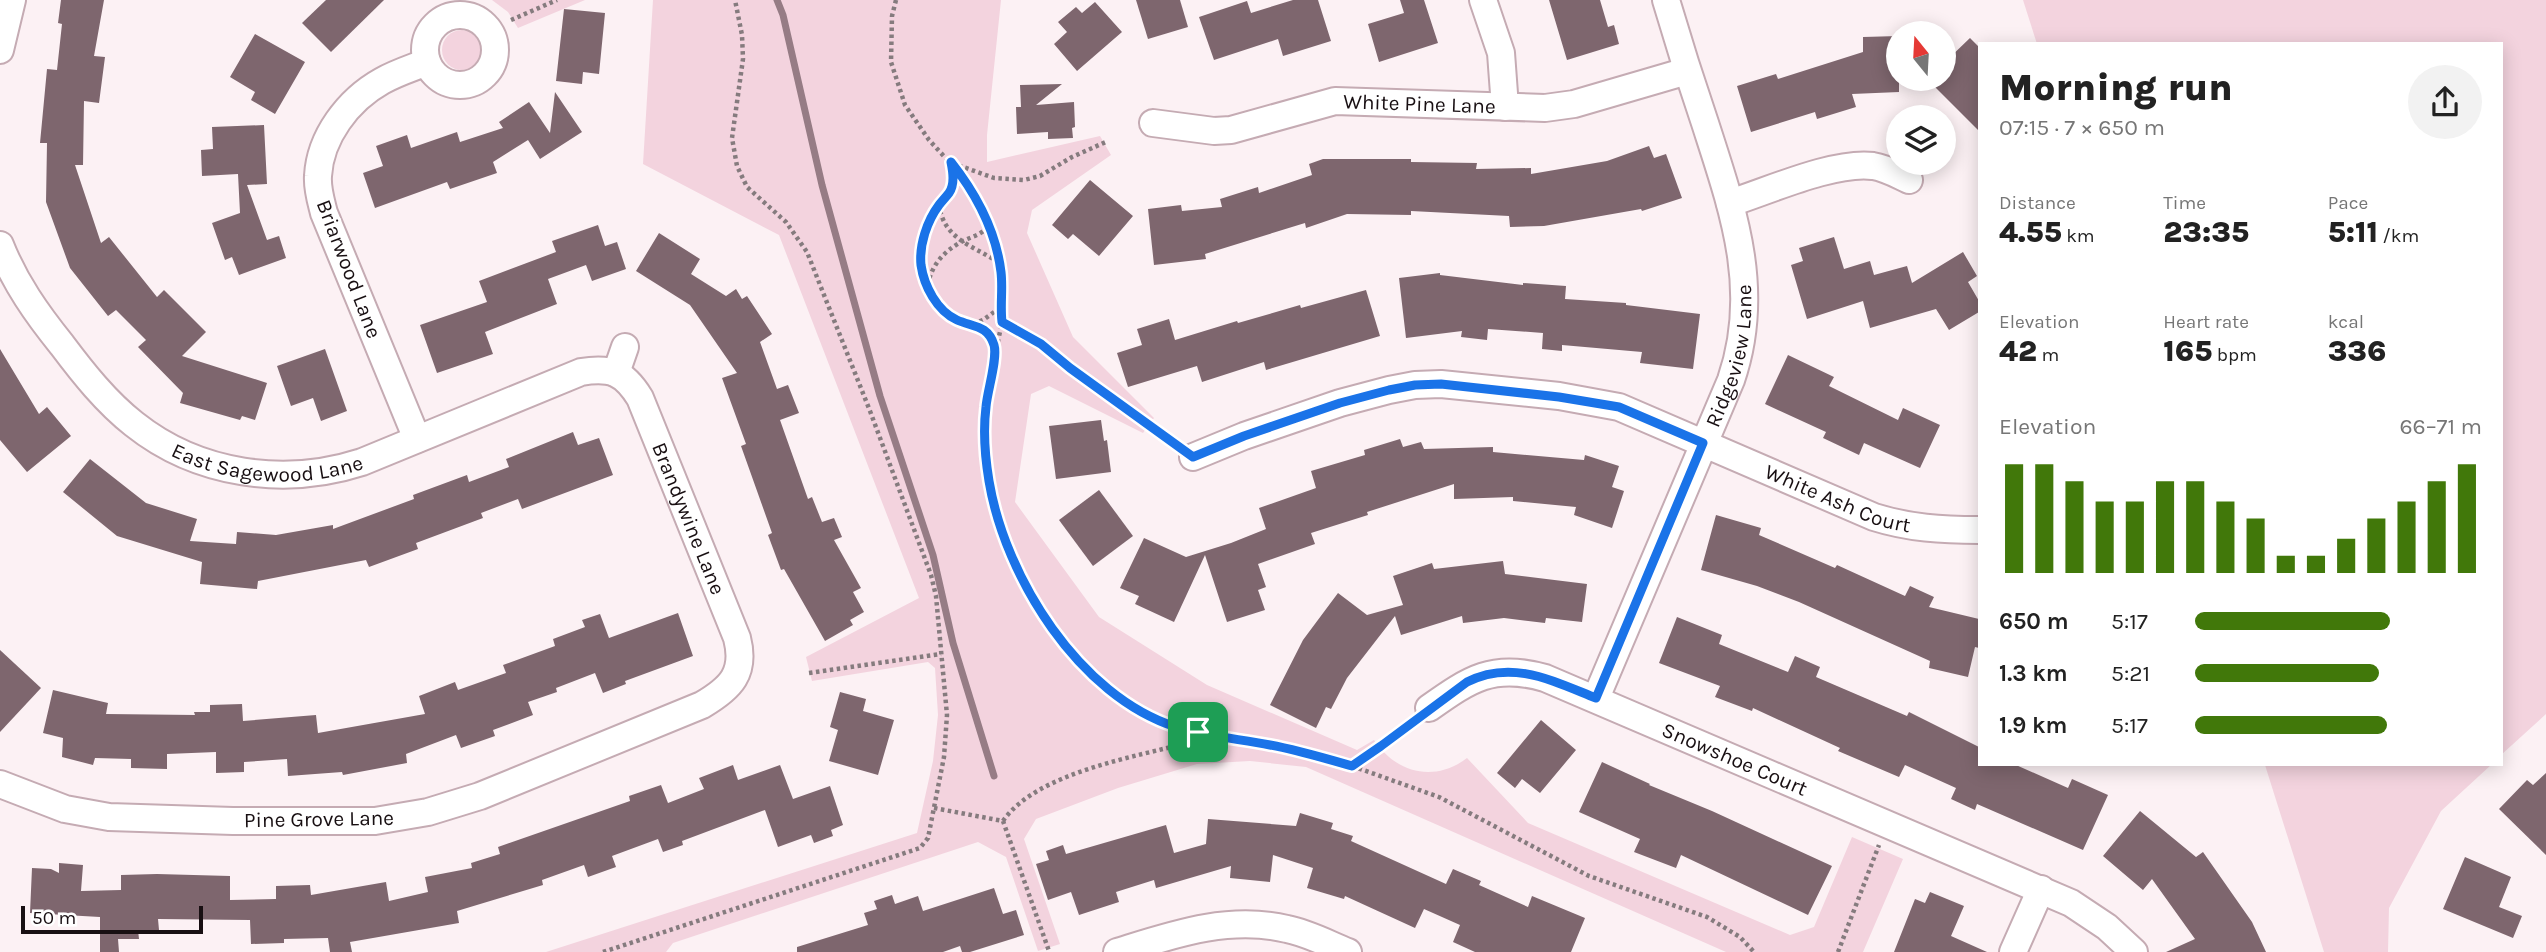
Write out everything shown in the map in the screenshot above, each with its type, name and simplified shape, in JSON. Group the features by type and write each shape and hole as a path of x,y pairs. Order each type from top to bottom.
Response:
{"street":[{"path":"0,50 12,0"},
{"path":"1483,0 1501,53 1506,107"},
{"name":"Ridgeview Lane","path":"1596,698 1738,360 1744,324 1743,260 1730,204 1666,0"},
{"name":"Briarwood Lane","path":"417,439 324,214 318,175 326,143 351,105 379,83 427,62"},
{"name":"White Pine Lane","path":"1153,123 1214,131 1231,130 1335,101 1545,108 1574,104 1687,71"},
{"path":"1730,204 1829,171 1854,167 1873,166 1909,180"},
{"name":"East Sagewood Lane","path":"0,245 23,293 99,391 133,424 186,455 215,466 272,475 309,474 354,464 581,372 603,369 615,373"},
{"path":"615,373 625,347"},
{"name":"Brandywine Lane","path":"615,373 631,383 640,398 727,612 748,680"},
{"name":"White Ash Court","path":"1193,457 1244,436 1340,403 1415,385 1441,384 1559,397 1619,407 1874,517 1937,530 1978,530"},
{"name":"Snowshoe Court","path":"1429,708 1482,675 1499,672 1530,673 1596,698 2041,889 2084,910 2134,952"},
{"name":"Pine Grove Lane","path":"0,784 65,809 109,817 345,822 409,816 480,796 702,705 725,690 748,680"},
{"path":"2013,952 2041,889"},
{"path":"1117,952 1193,930 1236,924 1286,928 1348,952"}],"path":[{"path":"511,20 556,0"},
{"path":"603,952 920,848 928,838 944,757 947,715 936,596 931,575 813,266 786,222 754,195 737,166 732,138 743,59 742,35 735,0"},
{"path":"896,0 890,39 891,62 905,105 919,127 951,162 974,194 989,225 999,263 1002,322 995,347 985,411 986,463 1000,524 1018,568 1068,650 1096,678 1140,711 1176,727 1283,748 1352,766 1440,797 1589,876 1707,917 1740,937 1754,952"},
{"path":"951,162 994,178 1024,180 1040,176 1072,157 1108,141"},
{"path":"951,162 954,176 950,192 928,221 921,262 928,286 942,311 958,321 981,327 990,335 995,347"},
{"path":"939,204 941,218 961,242 999,263"},
{"path":"928,286 930,270 940,258 961,242 976,237 989,225"},
{"path":"973,324 984,320 1000,307"},
{"path":"1002,322 1034,339 1193,457"},
{"path":"809,673 941,654"},
{"path":"1352,766 1429,708"},
{"path":"1003,821 1020,805 1059,780 1191,742 1198,732"},
{"path":"934,808 1003,821"},
{"path":"1003,821 1049,951"},
{"path":"1838,952 1879,844"}],"shaded area":[{"path":"492,0 585,0 518,28 508,12"},
{"path":"653,0 1001,0 987,135 987,162 1100,136 1111,155 1032,210 1027,233 1073,337 1154,418 1143,433 1049,386 1031,394 1015,502 1099,617 1207,685 1357,750 1374,740 1393,760 1404,767 1429,772 1454,766 1467,758 1528,823 1790,935 1814,927 1852,837 1903,859 1863,952 1726,952 1306,767 1250,761 1197,764 1118,788 1036,819 1024,839 1060,944 1038,951 1006,857 978,842 673,943 666,952 546,952 917,833 933,761 938,715 935,668 928,662 812,681 806,657 919,598 779,235 643,164"},
{"path":"2023,0 2546,0 2546,714 2503,753 2503,42 2036,42"},
{"path":"462,30 470,31 476,36 481,42 481,58 476,64 470,69 462,70 454,69 448,64 443,58 442,50 443,42 448,36 454,31"},
{"path":"2265,766 2490,766 2441,811 2389,908 2388,952 2324,952"}],"building":[{"path":"61,0 104,0 94,56 105,57 99,103 84,101 83,165 75,165 101,243 109,237 157,297 164,290 206,332 182,356 267,383 255,420 242,416 240,420 180,403 183,393 138,347 146,340 116,310 108,316 70,268 46,202 47,143 40,143 47,69 57,70 62,24 58,23"},
{"path":"326,0 384,0 331,52 302,23"},
{"path":"1136,0 1180,0 1188,27 1148,39"},
{"path":"1293,0 1318,0 1331,41 1283,56 1278,39 1214,60 1199,17 1247,1 1251,13"},
{"path":"1400,0 1424,0 1438,43 1379,62 1368,24 1404,13"},
{"path":"1549,0 1600,0 1608,27 1614,25 1619,44 1567,60"},
{"path":"1095,2 1122,32 1077,71 1054,44 1067,32 1058,22 1076,7 1082,13"},
{"path":"564,9 605,13 599,74 583,72 582,84 556,81"},
{"path":"255,34 305,62 275,114 251,100 255,92 230,77"},
{"path":"1886,36 1886,91 1899,92 1852,94 1856,107 1817,119 1815,112 1751,132 1737,86 1776,74 1778,79 1863,52 1863,37"},
{"path":"1970,38 1978,46 1978,130 1956,105 1939,91 1956,91 1956,51"},
{"path":"1062,84 1036,105 1074,102 1073,138 1048,139 1048,132 1017,134 1016,107 1021,107 1020,85"},
{"path":"555,92 582,132 540,159 528,140 493,162 497,173 450,189 447,182 375,208 363,173 383,166 376,146 407,135 411,148 457,132 460,142 503,128 499,122 529,102 550,133"},
{"path":"264,125 267,184 247,185 267,240 279,236 286,258 239,275 232,257 225,260 212,223 240,213 238,174 202,176 201,150 213,149 212,127"},
{"path":"1649,146 1654,158 1666,154 1682,198 1642,211 1641,209 1544,226 1510,227 1509,216 1411,211 1411,215 1347,214 1306,228 1305,223 1205,254 1206,259 1154,265 1148,209 1181,205 1182,211 1222,207 1220,199 1258,187 1259,193 1312,175 1309,164 1323,159 1411,159 1411,162 1477,163 1476,169 1531,168 1531,174 1607,161"},
{"path":"1090,180 1133,216 1099,256 1073,234 1068,239 1052,225"},
{"path":"598,225 605,246 617,242 626,269 592,281 586,265 548,279 557,304 485,332 493,354 437,373 420,325 487,302 479,281 556,252 552,241"},
{"path":"659,233 700,259 691,274 726,296 736,289 742,299 747,296 772,334 760,342 777,389 788,385 799,413 780,420 808,499 812,497 822,522 834,518 842,537 834,540 861,588 853,592 864,612 850,620 853,625 825,641 784,569 781,570 768,535 772,533 741,446 746,444 722,378 737,373 690,305 636,271"},
{"path":"1834,237 1844,269 1870,261 1874,275 1907,266 1912,283 1963,252 1977,276 1968,282 1978,299 1978,313 1949,330 1936,309 1870,328 1863,301 1807,319 1791,265 1803,261 1799,248"},
{"path":"1440,273 1523,285 1566,286 1565,299 1626,303 1700,314 1693,369 1640,363 1642,352 1562,345 1562,351 1542,349 1543,333 1488,329 1487,340 1461,337 1462,331 1406,338 1399,278"},
{"path":"1366,290 1380,336 1266,370 1264,362 1202,382 1197,366 1128,387 1117,353 1142,345 1137,329 1169,319 1175,340 1237,321 1238,323 1300,305 1301,308"},
{"path":"0,349 39,414 47,407 71,436 27,472 0,440"},
{"path":"325,349 347,411 321,421 313,398 291,406 277,366"},
{"path":"1788,355 1834,377 1829,386 1898,420 1903,408 1940,425 1920,468 1864,443 1859,455 1823,438 1826,432 1765,404"},
{"path":"1101,420 1104,441 1107,440 1111,472 1056,479 1049,426"},
{"path":"573,432 578,445 599,438 613,475 522,509 518,499 481,513 483,518 416,543 418,549 369,567 366,560 258,581 257,589 200,584 202,562 117,536 63,492 90,459 146,503 197,519 190,541 236,544 237,532 276,535 333,525 333,529 414,499 413,495 467,475 469,482 509,467 506,459"},
{"path":"1400,439 1403,447 1421,442 1424,449 1493,447 1493,452 1584,460 1585,455 1619,466 1612,487 1624,491 1612,528 1574,515 1576,507 1513,501 1513,497 1454,499 1454,484 1367,512 1368,515 1311,533 1315,544 1258,564 1266,587 1258,590 1265,610 1227,622 1205,555 1174,622 1135,604 1139,596 1120,588 1144,538 1186,557 1231,543 1266,529 1259,508 1316,488 1311,471 1365,455 1364,450"},
{"path":"1099,490 1133,536 1093,566 1059,520"},
{"path":"1716,515 1761,528 1759,535 1835,568 1837,565 1905,596 1910,586 1934,597 1929,607 1978,619 1978,648 1975,647 1968,677 1929,668 1930,661 1799,602 1757,586 1701,570"},
{"path":"1503,561 1505,574 1587,584 1582,622 1546,618 1545,623 1504,618 1463,623 1462,616 1401,635 1395,616 1347,678 1331,709 1326,707 1316,728 1270,705 1303,640 1338,593 1367,615 1403,605 1393,576 1432,563 1434,569"},
{"path":"678,613 693,656 625,681 626,684 603,693 595,673 556,688 557,692 528,702 533,715 493,730 495,736 461,748 456,735 406,754 407,763 343,775 342,772 288,776 287,759 244,762 244,772 216,773 216,752 167,754 167,769 131,768 131,759 95,758 93,765 62,757 63,738 43,733 53,690 108,703 106,714 195,715 194,712 210,712 210,705 242,704 243,721 316,715 318,733 425,714 419,696 455,682 458,690 506,673 503,665 555,646 553,639 585,627 582,620 600,614 609,638"},
{"path":"1677,617 1722,635 1719,644 1788,672 1795,656 1820,667 1816,677 1907,716 1909,712 1978,746 1978,766 2018,766 2068,788 2072,779 2108,795 2083,850 1977,804 1975,810 1951,799 1956,788 1905,765 1899,777 1838,751 1840,748 1753,708 1752,711 1715,697 1720,686 1659,663"},
{"path":"0,650 41,688 0,732"},
{"path":"840,692 866,699 863,711 894,720 878,775 829,761 838,730 830,727"},
{"path":"1541,720 1576,750 1540,793 1522,779 1515,788 1497,773"},
{"path":"1602,762 1832,866 1808,915 1681,855 1676,868 1634,852 1640,839 1579,812"},
{"path":"733,765 738,780 780,765 793,799 830,786 843,825 831,830 833,836 814,843 811,835 778,847 765,810 682,841 683,845 663,852 658,839 612,856 616,867 588,877 584,865 542,880 543,885 457,911 459,923 350,942 352,952 330,952 328,938 284,939 284,943 251,944 250,920 158,919 159,930 138,930 139,939 118,939 119,952 100,952 100,917 30,913 32,868 51,869 59,873 59,863 83,865 81,891 121,890 121,875 230,876 230,900 276,899 276,886 310,885 311,895 386,882 389,901 428,892 425,877 472,868 471,863 500,854 498,847 630,801 629,796 661,785 668,803 704,789 699,778"},
{"path":"2546,773 2546,855 2499,809 2527,780 2533,785"},
{"path":"2140,811 2196,857 2203,852 2252,922 2266,952 2166,952 2195,939 2152,879 2143,890 2103,856"},
{"path":"1300,813 1333,823 1331,829 1353,836 1351,841 1446,884 1453,869 1481,881 1479,885 1528,907 1532,896 1585,918 1571,952 1475,952 1453,942 1460,925 1424,909 1415,928 1345,896 1344,899 1307,888 1313,868 1273,855 1270,882 1230,878 1231,866 1156,888 1154,880 1116,892 1119,902 1079,915 1071,892 1048,900 1036,864 1049,860 1046,851 1063,845 1066,854 1166,825 1174,853 1206,844 1208,819 1296,826"},
{"path":"2465,857 2511,877 2499,907 2522,916 2513,938 2443,909"},
{"path":"994,888 1003,914 1016,910 1024,935 970,952 962,952 960,946 943,952 797,952 797,947 868,925 864,913 877,909 874,901 892,895 895,904 918,896 923,911"},
{"path":"1930,892 1964,906 1951,936 1987,952 1894,952 1915,899 1925,903"}],"waterway":[{"path":"777,0 783,15 822,185 880,396 933,555 953,643 994,776"}],"route":[{"path":"951,162 974,194 993,235 1001,274 1002,322 1028,334 1070,368 1193,457 1244,436 1340,403 1415,385 1441,384 1559,397 1619,407 1703,443 1596,698 1530,673 1499,672 1482,675 1429,708 1352,766 1295,750 1198,732 1176,727 1140,711 1096,678 1068,650 1055,632 1007,545 991,495 986,463 985,411 995,347 990,335 981,327 958,321 942,311 930,292 921,262 928,221 950,192 954,176 951,162"}]}
